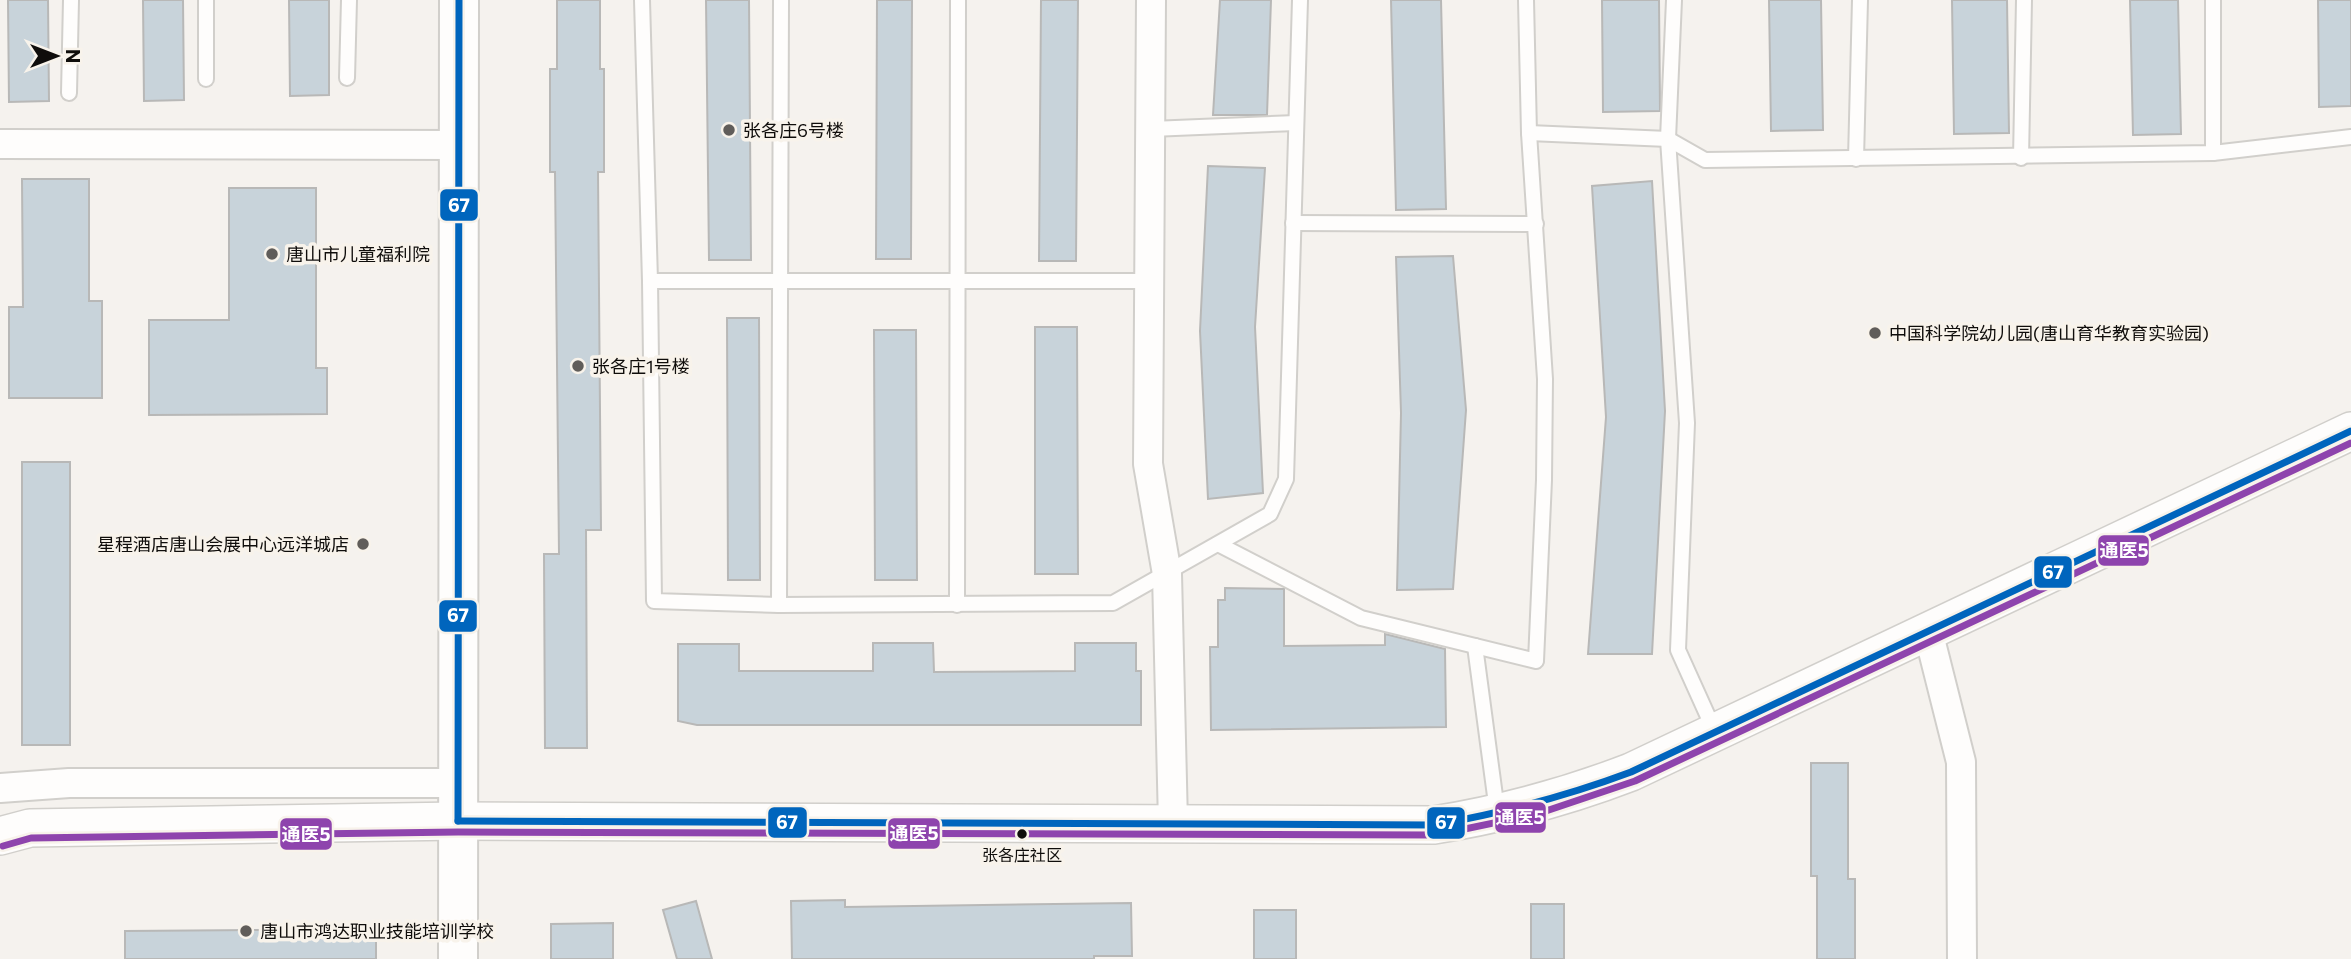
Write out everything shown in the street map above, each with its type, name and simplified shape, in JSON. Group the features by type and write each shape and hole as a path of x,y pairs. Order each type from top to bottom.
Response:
{"main road":[{"path":"458,959 459,0"}],"street":[{"path":"1151,0 1148,464 1167,574 1173,823"},
{"path":"0,144 460,145"},
{"path":"0,836 30,828 458,821 1434,825 1498,815 1570,796 1631,772 2351,431"},
{"path":"1928,631 1961,762 1962,959"},
{"path":"0,788 69,783 457,783"}],"lane":[{"path":"69,93 71,0"},
{"path":"206,0 206,79"},
{"path":"348,78 349,0"},
{"path":"642,0 650,281 654,601 779,605 1113,603 1270,514 1286,479 1300,0"},
{"path":"779,605 781,0"},
{"path":"957,605 958,0"},
{"path":"1218,544 1361,618 1535,661 1545,392 1529,133 1526,0"},
{"path":"1674,0 1668,139 1686,423 1678,650 1715,732"},
{"path":"1856,159 1860,0"},
{"path":"2021,158 2024,0"},
{"path":"2213,0 2213,153"},
{"path":"1151,129 1296,123"},
{"path":"1529,133 1668,139 1705,160 2021,158 2213,153 2351,136"},
{"path":"1293,223 1536,224"},
{"path":"650,281 1150,281"},
{"path":"1475,646 1498,815"}],"building":[{"path":"8,0 48,0 49,101 9,102"},
{"path":"143,0 183,0 184,100 144,101"},
{"path":"289,0 329,0 329,95 290,96"},
{"path":"557,0 600,0 600,69 604,69 604,172 598,172 601,530 586,530 587,748 545,748 544,554 559,554 555,172 550,172 550,69 557,69"},
{"name":"张各庄6号楼","path":"706,0 749,0 751,260 709,260"},
{"path":"877,0 912,0 911,259 876,259"},
{"path":"1041,0 1078,0 1076,261 1039,261"},
{"path":"1220,0 1271,0 1267,115 1213,115"},
{"path":"1391,0 1441,0 1446,209 1396,210"},
{"path":"1602,0 1659,0 1660,111 1603,112"},
{"path":"1769,0 1821,0 1823,130 1771,131"},
{"path":"1952,0 2007,0 2009,133 1954,134"},
{"path":"2130,0 2178,0 2181,134 2133,135"},
{"path":"2318,0 2351,0 2351,106 2319,107"},
{"path":"1208,166 1265,168 1255,327 1263,493 1208,499 1200,331"},
{"path":"22,179 89,179 89,301 102,301 102,398 9,398 9,307 23,307"},
{"path":"1652,181 1665,411 1652,654 1588,654 1606,417 1592,186"},
{"name":"唐山市儿童福利院","path":"229,188 316,188 316,368 327,368 327,414 149,415 149,320 229,320"},
{"path":"1453,256 1466,410 1453,589 1397,590 1401,413 1396,257"},
{"path":"727,318 759,318 760,580 728,580"},
{"path":"1035,327 1077,327 1078,574 1035,574"},
{"path":"874,330 916,330 917,580 875,580"},
{"path":"22,462 70,462 70,745 22,745"},
{"path":"1225,588 1284,589 1284,646 1385,645 1385,634 1445,649 1446,727 1211,730 1210,647 1218,647 1218,600 1225,600"},
{"path":"873,643 933,643 934,672 1075,671 1075,643 1136,643 1136,671 1141,671 1141,725 697,725 678,721 678,644 739,644 739,671 873,671"},
{"path":"1811,763 1848,763 1848,879 1855,879 1855,959 1817,959 1817,876 1811,876"},
{"path":"845,900 845,907 1131,903 1132,956 1094,956 1094,959 792,959 791,901"},
{"path":"696,901 712,959 677,959 663,910"},
{"path":"1531,904 1564,904 1564,959 1531,959"},
{"path":"1254,910 1296,910 1296,959 1254,959"},
{"path":"613,923 613,959 551,959 551,924"},
{"path":"376,929 376,959 125,959 125,931"}],"transit line":[{"name":"67","path":"458,821 459,0"},
{"name":"67","path":"458,821 1434,825 1459,820 1558,796 1631,772 2351,431"},
{"name":"通医5","path":"3,846 31,838 458,832 1436,835 1537,814 1635,781 2351,443"}],"place":[{"name":"张各庄6号楼","path":"729,130"},
{"name":"唐山市儿童福利院","path":"272,254"},
{"name":"中国科学院幼儿园(唐山育华教育实验园)","path":"1875,333"},
{"name":"张各庄1号楼","path":"578,366"},
{"name":"星程酒店唐山会展中心远洋城店","path":"363,544"},
{"name":"张各庄社区","path":"1022,834"},
{"name":"唐山市鸿达职业技能培训学校","path":"246,931"}]}
